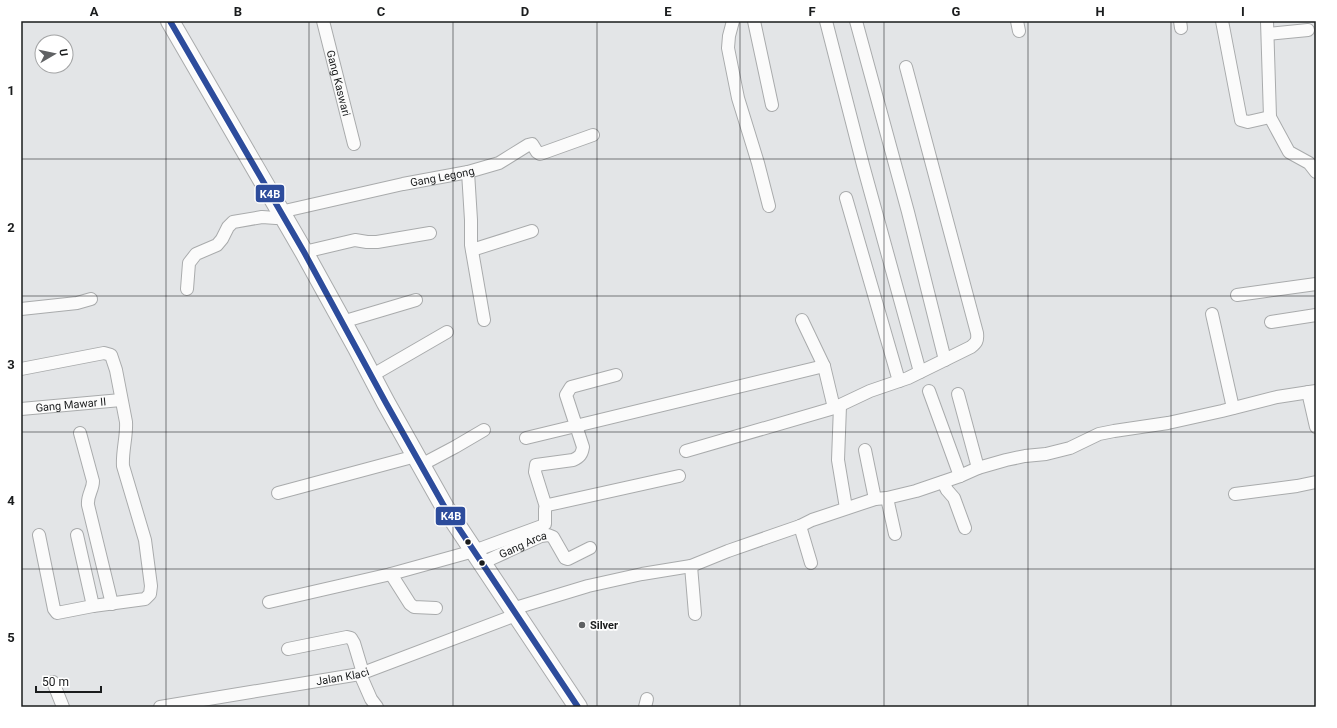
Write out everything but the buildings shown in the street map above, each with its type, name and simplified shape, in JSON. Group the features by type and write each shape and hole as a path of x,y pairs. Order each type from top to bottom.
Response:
{"highway":[{"path":"170,21 304,252 444,506 482,558 514,612 578,707"}],"street":[{"name":"Gang Kaswari","path":"323,21 354,144"},
{"path":"733,21 729,36 728,48 738,98 758,163 769,206"},
{"path":"754,21 772,105"},
{"path":"826,21 863,165 920,372"},
{"path":"856,21 908,212 945,360"},
{"path":"1222,21 1241,120 1248,122 1270,117"},
{"path":"1267,21 1270,117 1289,152 1309,163 1316,172"},
{"path":"1268,34 1308,30"},
{"path":"686,451 837,407 855,397 908,378 971,347 977,342 978,338 906,66"},
{"name":"Gang Legong","path":"187,289 189,263 196,254 217,245 228,227 234,222 262,217 271,218 403,184 468,172 499,163 528,145 532,144 540,154 593,134"},
{"path":"468,172 472,250 484,320"},
{"path":"846,198 899,381"},
{"path":"472,250 532,231"},
{"path":"304,252 355,240 377,242 430,233"},
{"path":"1237,295 1316,284"},
{"path":"21,309 77,303 91,299"},
{"path":"342,322 416,300"},
{"path":"1212,314 1233,408"},
{"path":"1271,322 1316,315"},
{"path":"802,320 824,366 837,407 838,460 846,508"},
{"path":"371,376 447,332"},
{"path":"21,369 107,353 111,355 116,370 126,430 123,466 145,540 151,590 150,594 145,599 93,606 60,614 55,612 39,535"},
{"path":"526,438 824,366"},
{"path":"268,602 391,574 482,558 542,526 546,522 546,506 534,472 536,465 578,458 581,455 583,447 566,395 571,387 616,375"},
{"path":"929,391 960,476"},
{"path":"1312,392 1316,427"},
{"name":"Jalan Klaci","path":"160,707 361,674 514,612 588,586 642,574 691,566 846,508 881,498 916,491 960,476 978,468 1006,460 1046,454 1070,448 1099,434 1168,423 1277,397 1312,392"},
{"path":"958,394 978,468"},
{"name":"Gang Mawar II","path":"21,409 122,400"},
{"path":"278,493 418,460 455,447 484,430"},
{"path":"80,433 93,481 93,488 89,494 88,505 112,604"},
{"path":"866,450 881,498 895,534"},
{"path":"546,506 679,476"},
{"path":"943,482 947,490 954,498 965,528"},
{"path":"1236,494 1316,482"},
{"path":"800,526 812,563"},
{"path":"76,535 93,606"},
{"name":"Gang Arca","path":"482,558 545,535 553,537 565,558 568,560 590,548"},
{"path":"691,566 695,614"},
{"path":"391,574 410,604 414,607 436,608"},
{"path":"288,649 350,637 354,643 361,674 371,699 376,707"},
{"path":"53,682 62,707"}],"transit line":[{"name":"K4B","path":"170,21 304,252 444,506 578,707"}],"place":[{"name":"Silver","path":"582,625"}]}
